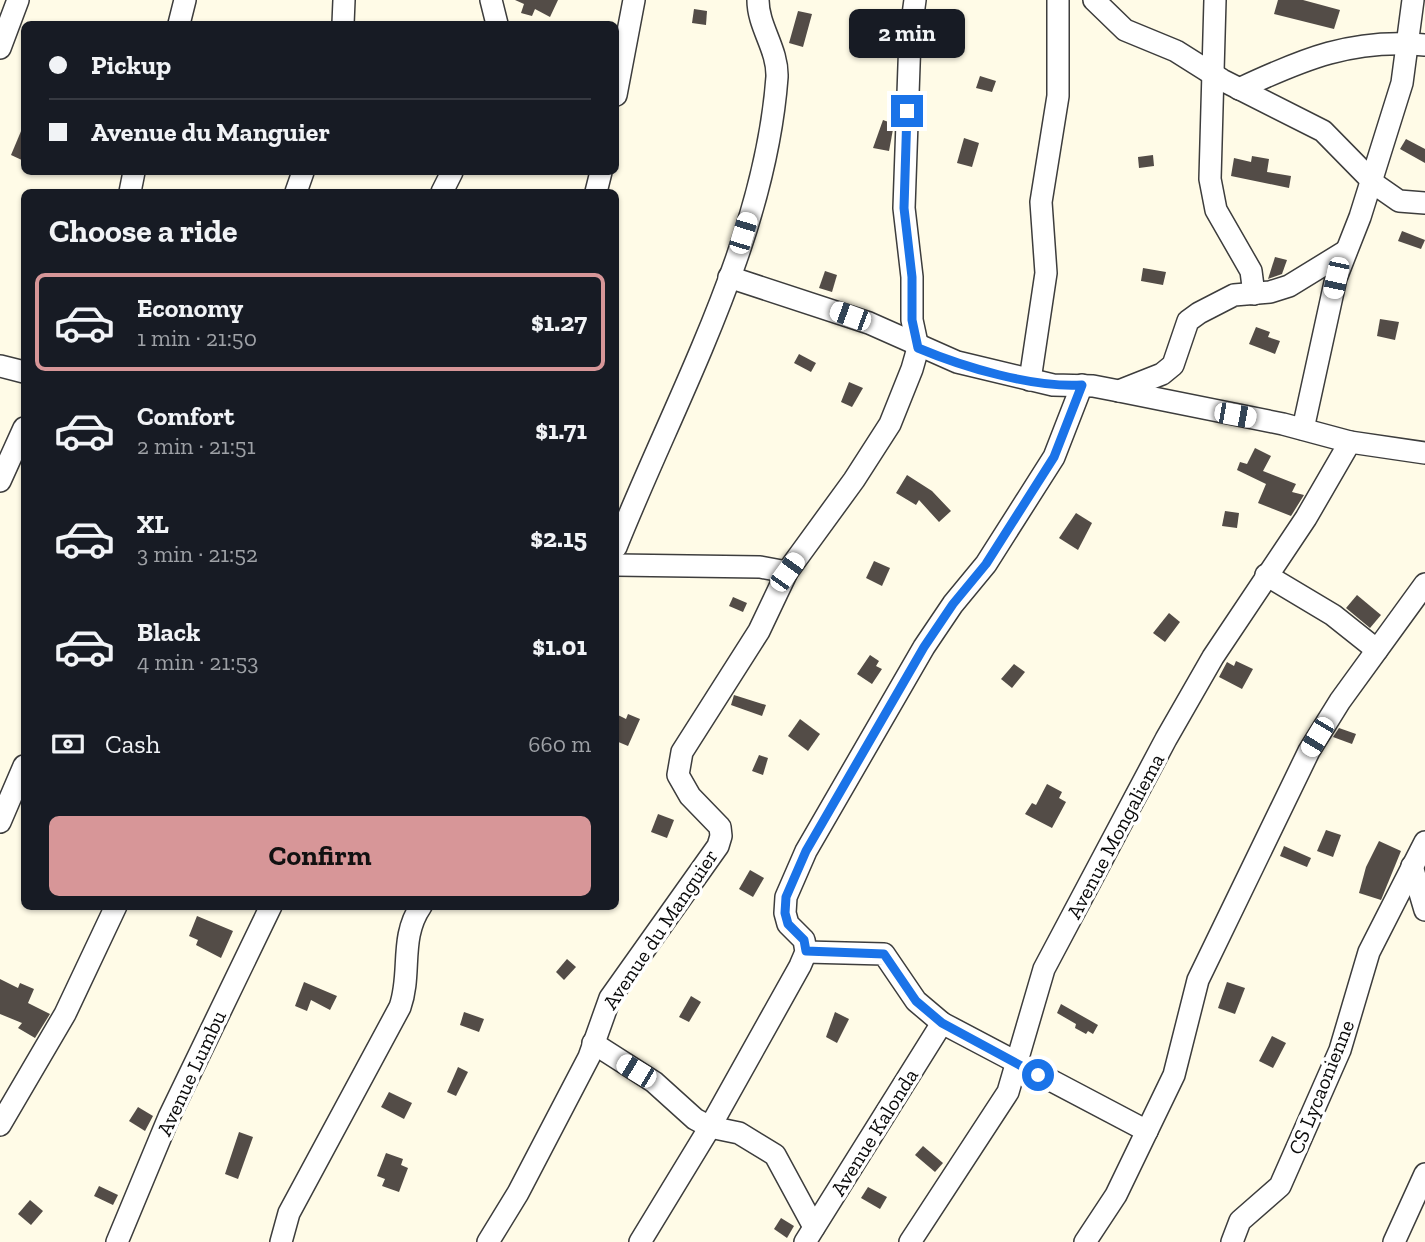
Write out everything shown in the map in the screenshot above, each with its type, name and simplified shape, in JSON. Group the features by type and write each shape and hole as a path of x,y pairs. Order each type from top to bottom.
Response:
{"street":[{"path":"0,48 18,0"},
{"path":"180,21 184,0"},
{"path":"343,21 344,0"},
{"path":"491,0 496,21"},
{"path":"619,79 634,0"},
{"path":"619,540 656,449 678,408 729,278 762,167 777,75 775,54 766,35 758,0"},
{"path":"915,0 910,37 904,208 912,277 912,320 918,348"},
{"path":"1030,380 1046,273 1041,202 1058,96 1058,0"},
{"path":"1094,0 1125,30 1176,51 1239,89 1323,131 1371,180 1399,201 1425,203"},
{"path":"1215,0 1215,75 1209,179 1216,210 1251,271 1254,294"},
{"path":"1303,429 1336,278 1415,44 1413,0"},
{"path":"1239,89 1325,52 1364,44 1415,44"},
{"path":"1119,391 1161,374 1173,365 1188,321 1199,313 1234,295 1254,294 1289,286 1346,251"},
{"path":"729,278 869,323 918,348 957,362 1030,380 1061,386 1082,385 1119,391 1303,429 1350,442 1425,453"},
{"name":"Avenue du Manguier","path":"488,1242 518,1193 589,1057 610,998 718,846 722,836 720,827 690,796 678,775 682,752 759,631 787,572 854,480 890,424 918,348"},
{"path":"0,366 21,371"},
{"path":"640,1242 710,1127 800,966 806,951 804,940 788,924 785,913 786,897 806,851 924,647 953,604 986,564 1054,457 1082,385"},
{"path":"0,481 21,435"},
{"name":"Avenue Mongaliema","path":"910,1242 1008,1092 1044,969 1166,739 1213,657 1306,518 1350,442"},
{"path":"619,565 760,567 787,572"},
{"path":"1266,575 1333,615 1377,650"},
{"path":"1084,1242 1116,1195 1174,1075 1198,980 1287,792 1326,722 1425,584"},
{"path":"0,822 21,773"},
{"name":"CS Lycaonienne","path":"1232,1242 1240,1222 1280,1186 1340,1050 1369,952 1425,842"},
{"path":"1412,866 1425,910"},
{"path":"0,1125 65,1014 114,910"},
{"name":"Avenue Lumbu","path":"117,1242 169,1117 269,910"},
{"path":"281,1242 289,1213 400,1007 406,989 406,938 419,910"},
{"path":"806,951 884,954 916,1001 942,1023 1147,1131"},
{"name":"Avenue Kalonda","path":"809,1234 942,1023"},
{"path":"593,1043 654,1082 695,1119 710,1127 739,1133 775,1155 809,1234"},
{"path":"1394,1242 1425,1174"}],"building":[{"path":"515,0 558,0 550,17 535,9 532,16 521,13 524,4"},
{"path":"1278,0 1303,0 1340,10 1334,29 1274,14"},
{"path":"694,9 707,11 706,25 692,23"},
{"path":"798,11 812,14 803,47 789,43"},
{"path":"980,76 996,81 992,92 976,88"},
{"path":"883,120 894,124 889,151 873,148"},
{"path":"21,131 21,160 11,155"},
{"path":"964,138 979,143 972,167 957,163"},
{"path":"1406,139 1425,149 1425,163 1400,149"},
{"path":"1153,155 1154,166 1139,168 1138,157"},
{"path":"1252,156 1269,159 1267,172 1291,176 1289,188 1231,176 1234,158 1251,162"},
{"path":"1402,231 1425,240 1421,249 1398,241"},
{"path":"1275,257 1287,260 1282,274 1268,279"},
{"path":"1143,268 1166,272 1163,285 1141,281"},
{"path":"825,271 837,275 832,292 819,288"},
{"path":"1380,319 1399,322 1395,340 1377,336"},
{"path":"1256,327 1270,332 1268,337 1280,341 1275,354 1249,344"},
{"path":"799,354 816,363 811,372 794,363"},
{"path":"849,382 863,388 852,407 841,402"},
{"path":"1255,448 1271,456 1263,471 1296,484 1292,492 1304,495 1291,516 1258,503 1266,484 1237,470 1240,462 1247,464"},
{"path":"907,475 932,491 951,511 939,522 919,500 916,505 896,493"},
{"path":"1225,511 1239,513 1237,528 1222,526"},
{"path":"1076,513 1092,523 1078,550 1059,538"},
{"path":"874,561 890,568 882,586 866,578"},
{"path":"1357,595 1381,615 1370,628 1346,608"},
{"path":"733,597 747,603 743,612 729,606"},
{"path":"1169,613 1180,622 1165,642 1153,633"},
{"path":"870,655 879,661 876,666 882,669 872,684 857,674"},
{"path":"1236,661 1253,669 1242,689 1219,677 1227,662 1234,666"},
{"path":"1014,664 1025,672 1012,688 1001,679"},
{"path":"734,695 766,705 762,716 731,705"},
{"path":"628,714 640,719 628,746 619,742 619,716 626,719"},
{"path":"800,719 820,734 808,751 788,736"},
{"path":"1339,728 1356,734 1352,744 1333,737"},
{"path":"759,755 768,758 763,775 752,771"},
{"path":"1047,784 1062,792 1059,798 1066,802 1052,828 1025,814 1032,803 1036,805"},
{"path":"658,814 674,820 667,838 651,832"},
{"path":"1326,830 1341,835 1333,857 1317,851"},
{"path":"1379,841 1401,851 1381,900 1359,893 1366,867"},
{"path":"1284,846 1311,858 1307,867 1280,856"},
{"path":"750,870 764,878 753,897 739,889"},
{"path":"197,916 233,931 221,958 196,945 198,940 189,936"},
{"path":"567,959 576,967 564,980 556,972"},
{"path":"0,979 18,988 20,983 34,989 28,1003 50,1014 35,1038 18,1028 22,1023 0,1014"},
{"path":"304,982 337,996 330,1010 311,1000 307,1011 295,1006"},
{"path":"1227,982 1245,988 1235,1014 1218,1008"},
{"path":"691,996 701,1002 689,1022 679,1017"},
{"path":"1061,1004 1098,1025 1093,1034 1088,1031 1086,1034 1075,1028 1076,1024 1057,1013"},
{"path":"464,1012 484,1019 479,1032 460,1025"},
{"path":"835,1012 849,1019 837,1043 826,1037"},
{"path":"1272,1036 1286,1043 1273,1068 1259,1061"},
{"path":"458,1067 468,1072 456,1096 447,1092"},
{"path":"389,1092 412,1103 404,1119 381,1107"},
{"path":"138,1107 153,1116 145,1131 129,1121"},
{"path":"239,1132 253,1137 238,1179 225,1174"},
{"path":"923,1146 943,1163 935,1172 915,1155"},
{"path":"386,1153 403,1159 401,1165 408,1168 399,1192 382,1186 385,1179 377,1176"},
{"path":"99,1186 118,1195 113,1205 94,1196"},
{"path":"868,1187 887,1197 880,1209 861,1198"},
{"path":"30,1200 43,1211 31,1225 18,1214"},
{"path":"781,1218 794,1226 787,1238 774,1229"}],"route":[{"path":"907,111 904,208 912,277 912,320 918,348 957,362 1018,378 1061,386 1082,385 1054,457 986,564 953,604 924,647 887,716 806,851 786,897 785,913 788,924 804,940 806,951 829,954 884,954 916,1001 942,1023 1038,1075"}]}
